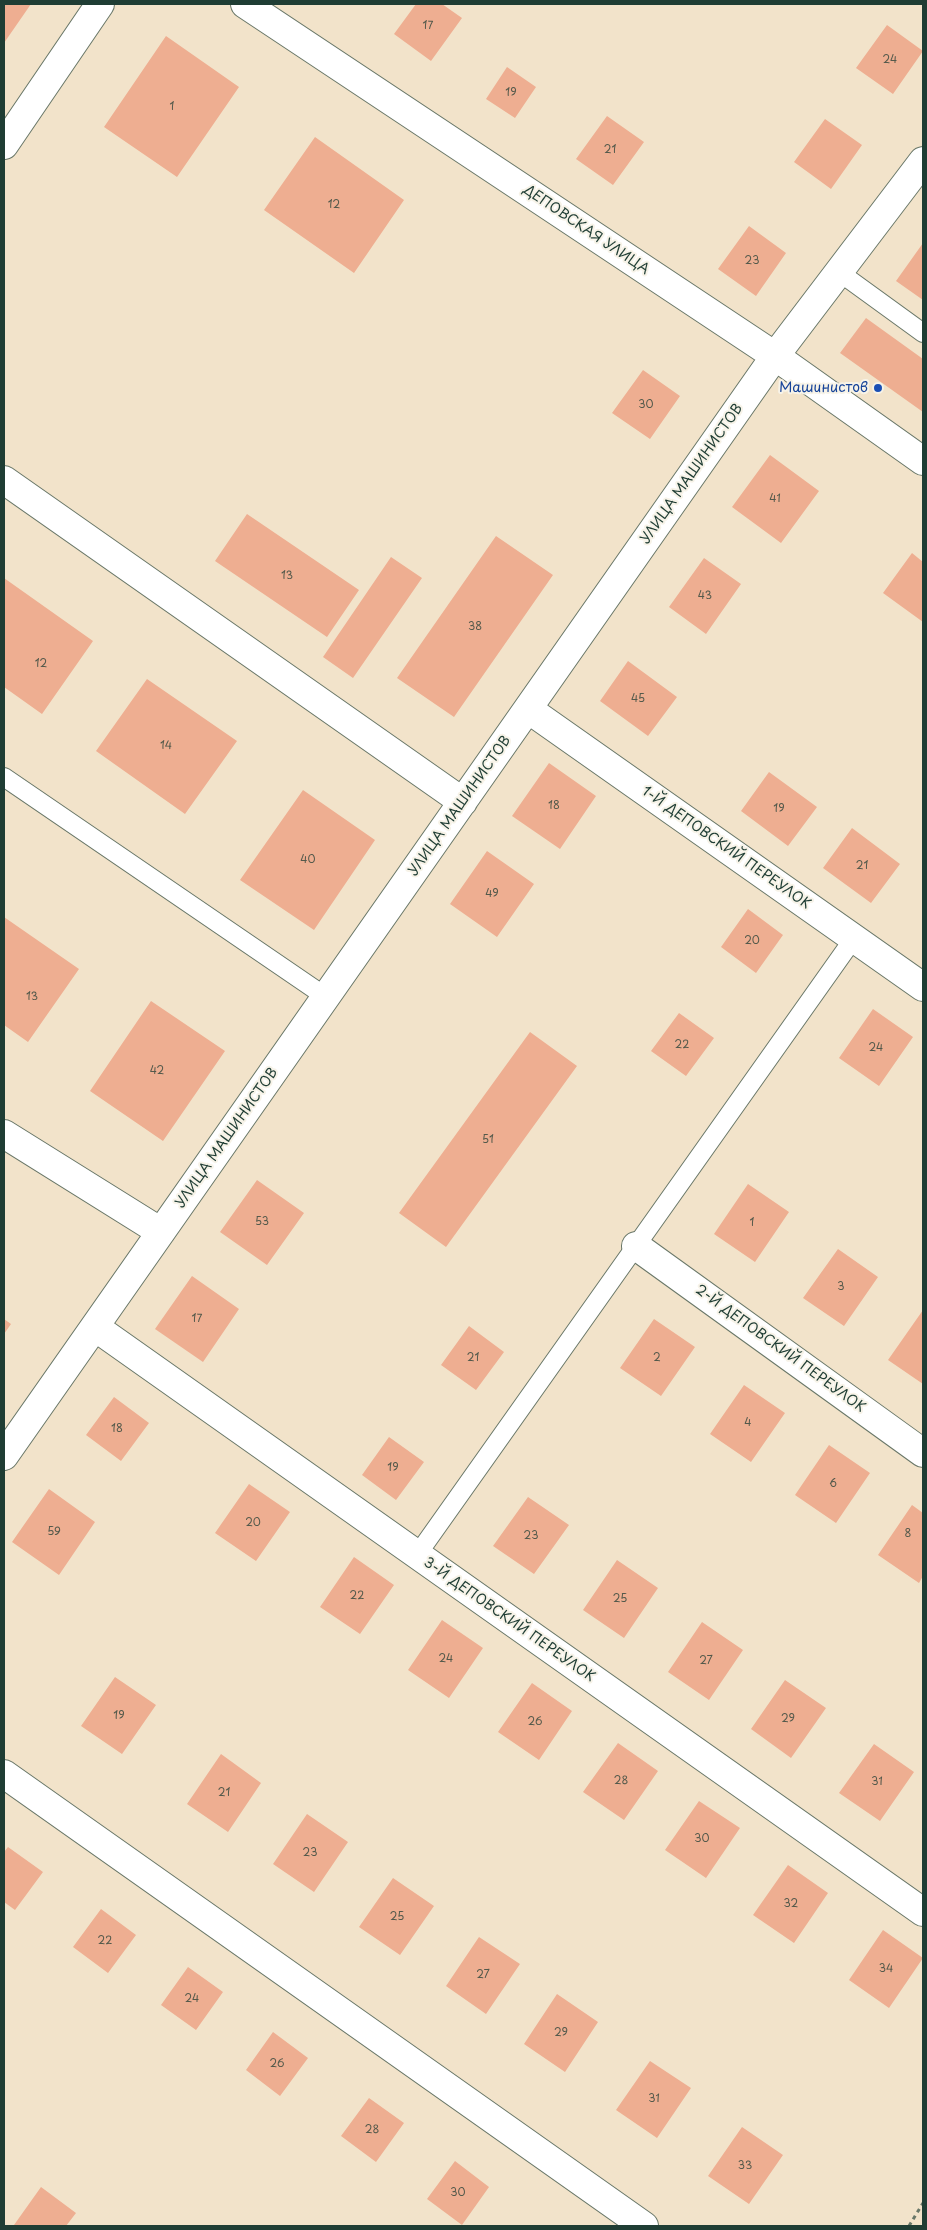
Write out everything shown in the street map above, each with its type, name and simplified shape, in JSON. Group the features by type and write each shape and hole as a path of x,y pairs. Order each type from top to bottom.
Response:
{"street":[{"path":"4,145 100,4"},
{"name":"ДЕПОВСКАЯ УЛИЦА","path":"245,4 775,356 923,461"},
{"name":"УЛИЦА МАШИНИСТОВ","path":"7,1445 161,1232 775,356 839,272 919,176"},
{"path":"4,480 463,802"},
{"name":"1-Й ДЕПОВСКИЙ ПЕРЕУЛОК","path":"528,709 923,987"},
{"path":"4,1134 161,1232"},
{"name":"2-Й ДЕПОВСКИЙ ПЕРЕУЛОК","path":"636,1246 923,1453"},
{"name":"3-Й ДЕПОВСКИЙ ПЕРЕУЛОК","path":"94,1327 923,1912"},
{"path":"4,1774 644,2226"}],"lane":[{"path":"839,272 923,333"},
{"path":"4,777 326,997"},
{"path":"417,1555 854,938"}],"path":[{"path":"909,2226 923,2203"}],"building":[{"path":"4,4 31,4 4,43"},
{"path":"416,4 442,4 462,18 431,61 394,34"},
{"path":"887,25 923,51 893,94 856,68"},
{"path":"166,36 239,87 177,177 104,127"},
{"path":"507,67 536,87 515,118 486,99"},
{"path":"607,116 644,142 613,185 576,159"},
{"path":"825,119 862,145 831,189 794,162"},
{"path":"315,137 404,200 354,273 264,210"},
{"path":"749,226 786,253 756,296 718,269"},
{"path":"923,243 923,300 896,281"},
{"path":"866,318 923,359 923,412 840,353"},
{"path":"643,370 680,396 650,439 612,413"},
{"path":"770,455 819,491 781,543 732,507"},
{"path":"247,514 359,590 327,637 215,561"},
{"path":"496,536 553,575 454,717 397,678"},
{"path":"912,553 923,562 923,622 883,593"},
{"path":"391,557 422,578 353,678 323,657"},
{"path":"704,558 741,584 706,634 669,607"},
{"path":"4,578 93,641 42,714 4,687"},
{"path":"628,661 677,697 648,736 600,701"},
{"path":"147,679 237,741 185,814 96,751"},
{"path":"549,763 596,796 560,849 512,816"},
{"path":"769,772 817,807 788,846 741,811"},
{"path":"303,790 375,840 314,930 240,880"},
{"path":"852,828 900,864 871,903 823,868"},
{"path":"487,851 534,884 497,937 450,904"},
{"path":"748,909 783,935 756,973 721,947"},
{"path":"4,917 79,969 28,1042 4,1025"},
{"path":"151,1001 225,1051 163,1141 90,1091"},
{"path":"873,1009 913,1037 879,1086 839,1058"},
{"path":"679,1013 714,1038 686,1076 651,1051"},
{"path":"530,1032 577,1066 446,1247 399,1213"},
{"path":"257,1180 304,1213 267,1265 220,1232"},
{"path":"748,1184 789,1212 755,1262 714,1234"},
{"path":"838,1249 878,1277 844,1326 803,1298"},
{"path":"192,1276 239,1309 203,1362 155,1329"},
{"path":"923,1310 923,1384 888,1360"},
{"path":"4,1319 11,1324 4,1334"},
{"path":"654,1319 695,1347 661,1396 620,1368"},
{"path":"469,1326 504,1352 476,1390 441,1365"},
{"path":"744,1385 785,1413 751,1462 710,1434"},
{"path":"114,1397 149,1423 121,1461 86,1435"},
{"path":"389,1437 424,1462 396,1500 362,1475"},
{"path":"829,1445 870,1473 836,1523 795,1495"},
{"path":"249,1484 290,1512 256,1561 215,1533"},
{"path":"49,1489 95,1522 59,1575 12,1542"},
{"path":"528,1497 569,1525 534,1574 493,1546"},
{"path":"912,1505 923,1513 923,1576 919,1583 878,1555"},
{"path":"354,1557 394,1585 360,1634 320,1607"},
{"path":"617,1560 658,1588 624,1638 583,1610"},
{"path":"442,1620 483,1648 449,1698 408,1670"},
{"path":"702,1622 743,1650 709,1700 668,1672"},
{"path":"115,1677 156,1705 122,1754 81,1726"},
{"path":"785,1680 826,1708 791,1758 751,1729"},
{"path":"532,1683 572,1711 539,1760 498,1732"},
{"path":"618,1743 658,1771 624,1820 583,1792"},
{"path":"874,1744 914,1772 880,1821 839,1793"},
{"path":"221,1754 261,1783 228,1832 187,1804"},
{"path":"699,1801 740,1828 706,1878 665,1850"},
{"path":"307,1814 348,1842 314,1892 273,1864"},
{"path":"8,1847 43,1872 15,1910 4,1902 4,1852"},
{"path":"788,1865 828,1893 794,1943 753,1915"},
{"path":"393,1878 434,1906 400,1955 359,1927"},
{"path":"101,1909 136,1935 108,1973 73,1947"},
{"path":"883,1930 923,1958 889,2008 849,1980"},
{"path":"479,1937 520,1964 486,2014 446,1986"},
{"path":"188,1967 223,1992 196,2030 161,2005"},
{"path":"557,1994 598,2022 565,2072 524,2044"},
{"path":"273,2032 308,2058 280,2096 246,2070"},
{"path":"650,2061 691,2088 657,2138 616,2110"},
{"path":"369,2098 404,2123 376,2162 341,2136"},
{"path":"742,2127 783,2155 749,2204 708,2176"},
{"path":"455,2161 489,2187 462,2225 427,2199"},
{"path":"41,2187 76,2213 66,2226 14,2225"}],"place":[{"name":"Машинистов","path":"878,388"}]}
